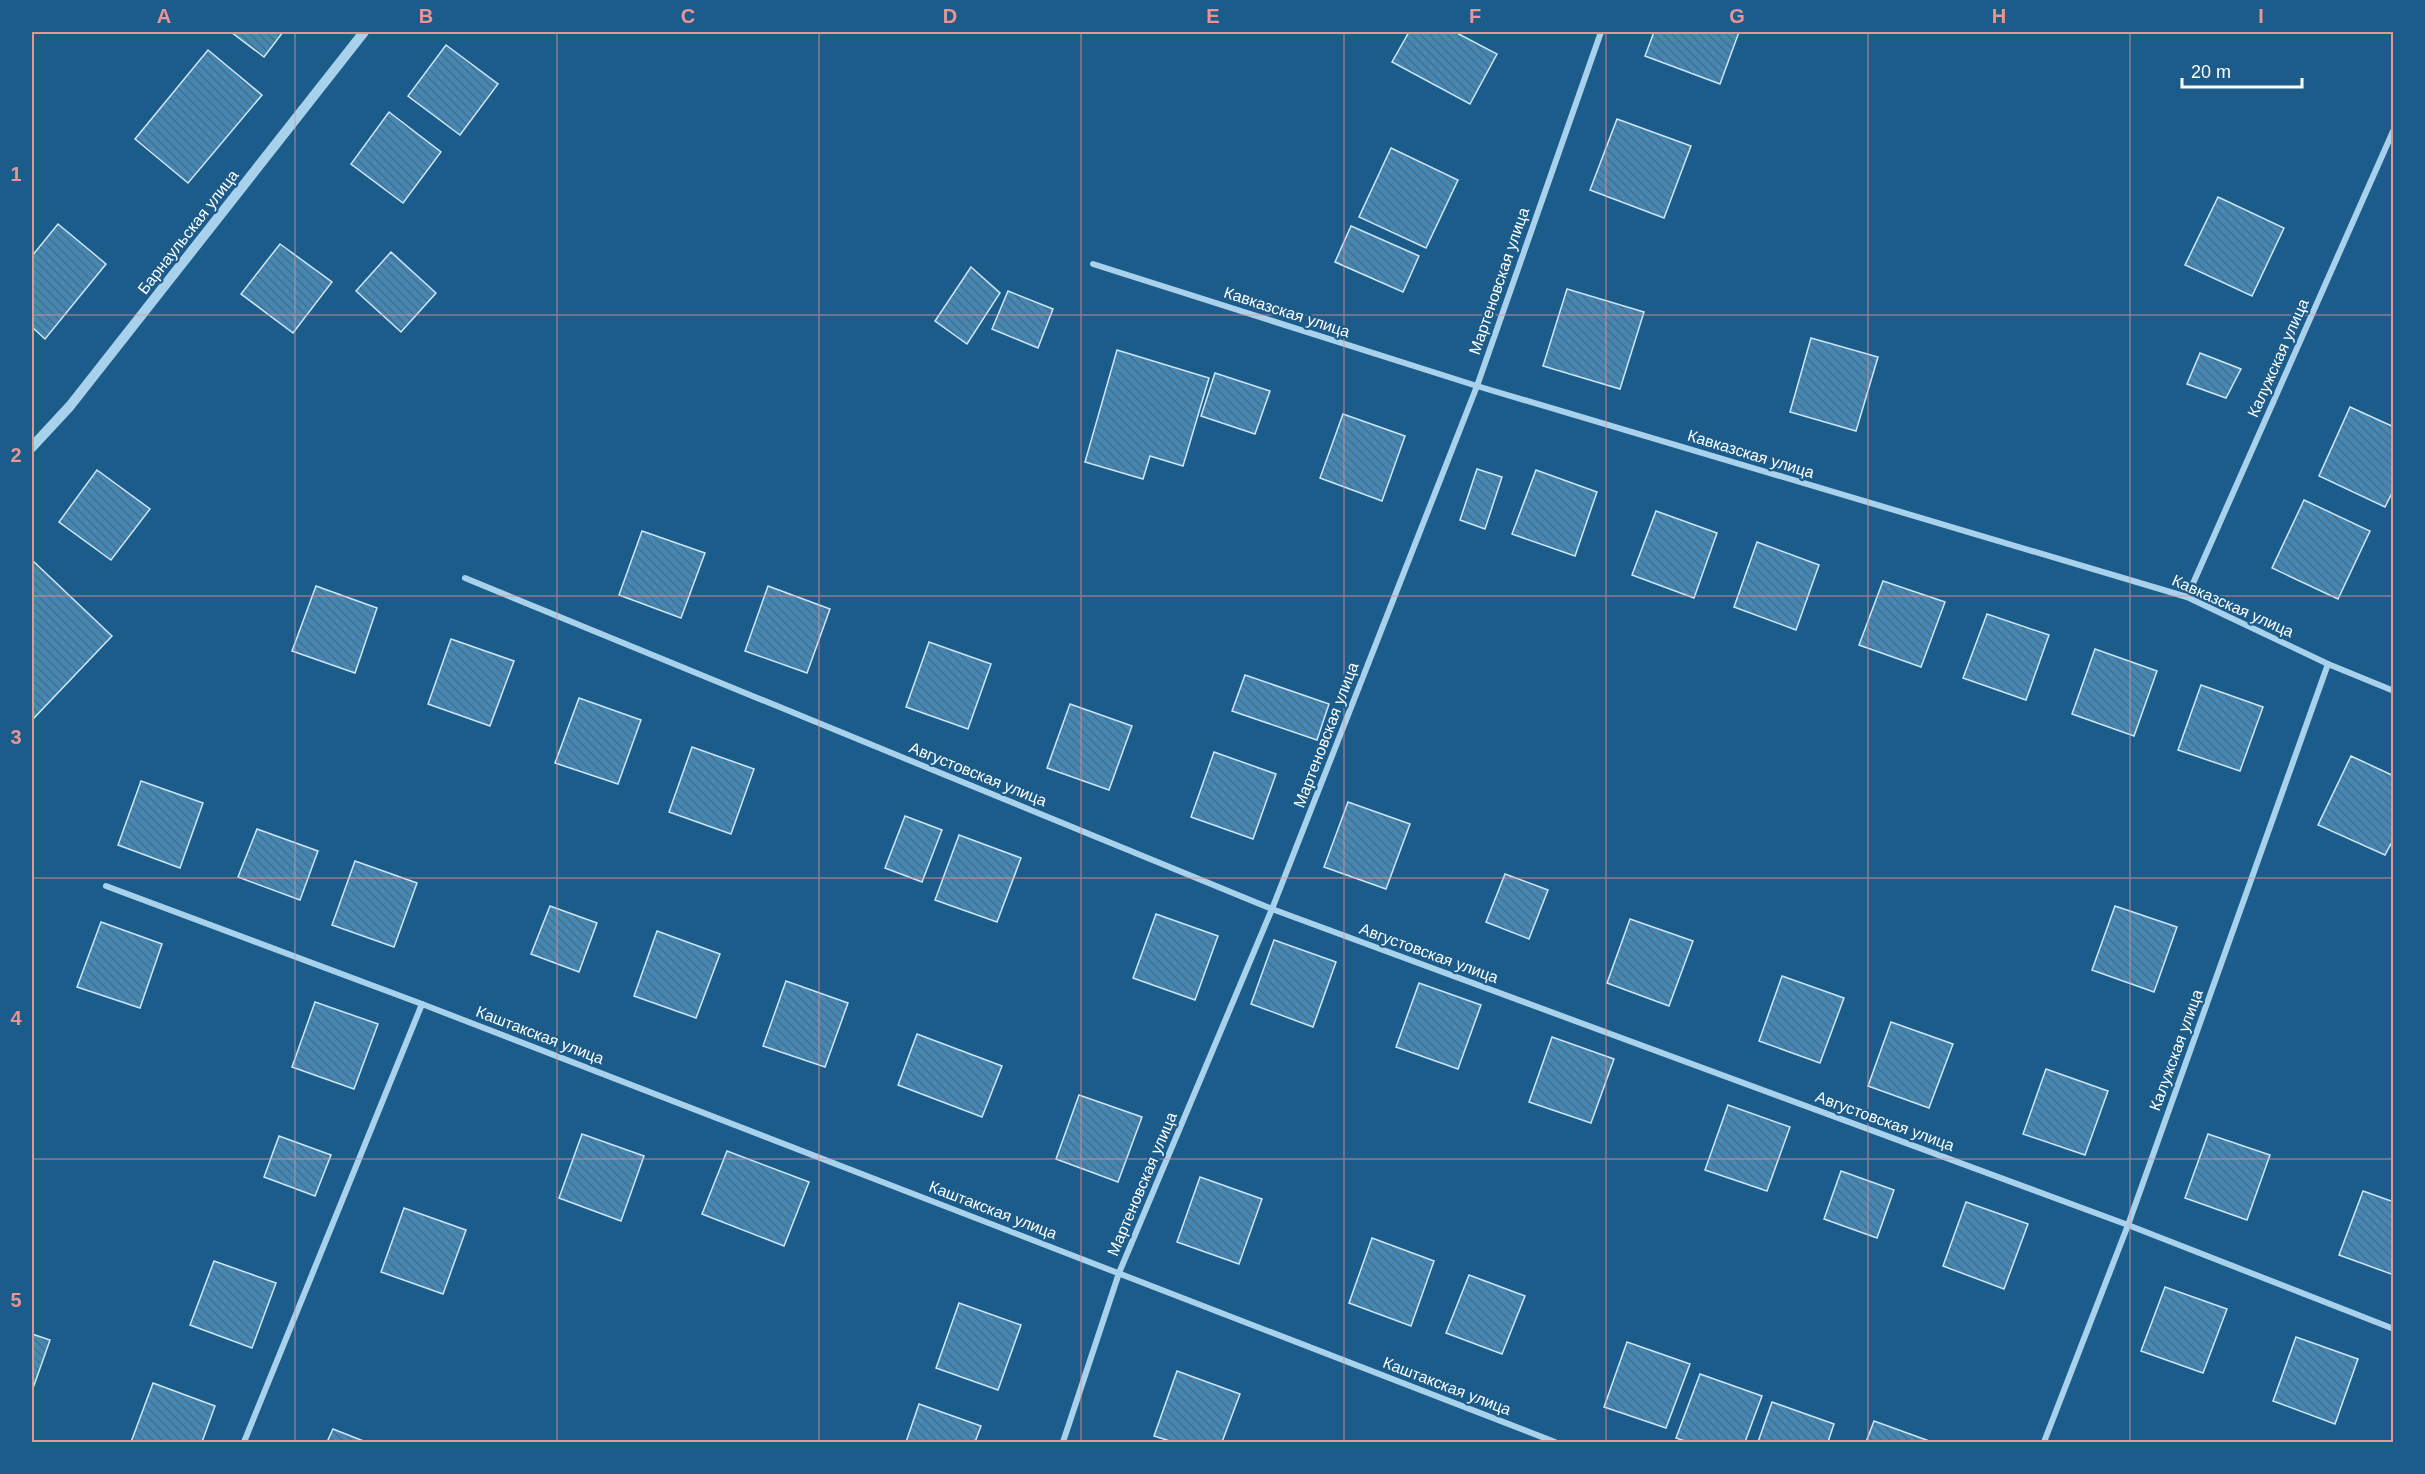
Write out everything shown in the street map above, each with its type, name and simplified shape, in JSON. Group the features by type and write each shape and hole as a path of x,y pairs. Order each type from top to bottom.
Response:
{"street":[{"name":"Барнаульская улица","path":"32,447 70,406 364,32"},
{"name":"Мартеновская улица","path":"1063,1443 1119,1273 1272,909 1477,386 1601,32"},
{"name":"Калужская улица","path":"2187,597 2394,129"},
{"name":"Кавказская улица","path":"1093,264 1477,386 2187,597 2328,664 2394,691"},
{"name":"Августовская улица","path":"465,578 1272,909 2128,1225 2394,1329"},
{"name":"Калужская улица","path":"2044,1443 2128,1225 2328,664"},
{"name":"Каштакская улица","path":"106,886 422,1004 1555,1443"},
{"path":"244,1443 422,1004"}],"building":[{"path":"231,32 283,32 264,57"},
{"path":"1409,32 1455,32 1497,54 1470,104 1392,62"},
{"path":"1654,32 1739,32 1720,84 1645,56"},
{"path":"446,45 498,84 460,135 408,96"},
{"path":"208,50 262,95 188,183 135,139"},
{"path":"389,112 441,152 403,203 351,164"},
{"path":"1617,119 1691,146 1664,218 1590,190"},
{"path":"1391,148 1458,180 1426,248 1359,217"},
{"path":"2218,197 2284,228 2252,296 2185,265"},
{"path":"58,224 106,264 45,339 32,327 32,256"},
{"path":"1351,226 1419,256 1403,292 1335,262"},
{"path":"280,244 332,282 293,333 241,294"},
{"path":"391,252 436,293 401,332 356,291"},
{"path":"971,267 1000,293 967,344 935,321"},
{"path":"1567,289 1644,312 1620,389 1543,366"},
{"path":"1008,291 1053,309 1038,348 992,329"},
{"path":"1811,338 1878,357 1856,431 1790,412"},
{"path":"1117,350 1209,378 1183,466 1150,456 1143,479 1085,462"},
{"path":"2200,353 2241,369 2226,398 2187,384"},
{"path":"1215,373 1270,391 1255,434 1201,416"},
{"path":"2350,407 2394,427 2394,489 2385,507 2319,476"},
{"path":"1343,414 1405,436 1382,501 1320,478"},
{"path":"1477,469 1502,477 1485,529 1460,520"},
{"path":"97,470 150,509 111,560 59,522"},
{"path":"1536,470 1597,492 1575,556 1512,534"},
{"path":"2304,500 2370,531 2338,599 2272,568"},
{"path":"1656,511 1717,533 1694,598 1632,575"},
{"path":"642,531 705,553 681,618 619,595"},
{"path":"1757,542 1819,565 1796,630 1734,607"},
{"path":"32,560 112,636 32,720"},
{"path":"1883,581 1945,602 1921,667 1859,645"},
{"path":"316,586 377,608 355,673 292,651"},
{"path":"768,586 830,609 807,673 745,651"},
{"path":"1987,614 2049,635 2026,700 1963,678"},
{"path":"451,639 514,661 490,726 428,704"},
{"path":"929,642 991,664 968,729 906,707"},
{"path":"2095,649 2157,671 2134,736 2072,714"},
{"path":"1245,675 1329,704 1317,740 1232,711"},
{"path":"2201,685 2263,707 2240,771 2178,750"},
{"path":"579,698 641,720 618,784 555,763"},
{"path":"1070,704 1132,726 1109,790 1047,768"},
{"path":"692,747 754,769 731,834 669,812"},
{"path":"1214,752 1276,774 1253,839 1191,817"},
{"path":"2351,756 2394,776 2394,838 2385,855 2318,825"},
{"path":"141,781 203,803 180,868 118,845"},
{"path":"1348,802 1410,824 1386,889 1324,867"},
{"path":"905,816 942,830 922,882 885,868"},
{"path":"257,829 318,851 300,900 238,877"},
{"path":"959,835 1021,858 997,922 935,900"},
{"path":"355,861 417,883 394,947 332,925"},
{"path":"1505,874 1548,890 1529,939 1486,922"},
{"path":"550,906 597,923 579,972 531,954"},
{"path":"2115,906 2177,927 2154,992 2092,970"},
{"path":"1156,914 1218,936 1195,1000 1133,978"},
{"path":"1630,919 1693,941 1669,1006 1607,983"},
{"path":"101,922 162,944 140,1008 77,987"},
{"path":"657,931 720,954 696,1018 634,996"},
{"path":"1274,940 1336,962 1313,1027 1251,1004"},
{"path":"1782,976 1844,998 1820,1063 1759,1041"},
{"path":"786,981 848,1003 825,1067 763,1046"},
{"path":"1419,983 1481,1005 1458,1069 1396,1047"},
{"path":"315,1002 378,1024 354,1089 292,1067"},
{"path":"1891,1022 1953,1044 1929,1108 1868,1086"},
{"path":"917,1034 1002,1066 982,1117 898,1085"},
{"path":"1552,1037 1614,1059 1591,1123 1529,1102"},
{"path":"2046,1069 2108,1091 2085,1155 2023,1134"},
{"path":"1079,1095 1142,1117 1118,1182 1056,1159"},
{"path":"1728,1105 1790,1127 1767,1191 1705,1170"},
{"path":"582,1134 644,1156 621,1221 559,1198"},
{"path":"2208,1134 2270,1155 2247,1220 2185,1198"},
{"path":"279,1136 331,1155 315,1196 264,1177"},
{"path":"727,1151 809,1182 784,1246 702,1214"},
{"path":"1841,1171 1894,1190 1877,1238 1824,1219"},
{"path":"1200,1177 1262,1199 1239,1264 1177,1242"},
{"path":"2363,1191 2394,1202 2394,1275 2339,1255"},
{"path":"1966,1202 2028,1224 2004,1289 1943,1266"},
{"path":"404,1208 466,1230 443,1294 381,1272"},
{"path":"1372,1238 1434,1261 1411,1326 1349,1303"},
{"path":"214,1261 276,1283 252,1348 190,1325"},
{"path":"1469,1275 1525,1296 1502,1354 1446,1333"},
{"path":"2165,1287 2227,1309 2203,1373 2141,1351"},
{"path":"959,1303 1021,1325 998,1390 936,1368"},
{"path":"32,1334 50,1340 32,1391"},
{"path":"2296,1337 2358,1359 2335,1424 2273,1401"},
{"path":"1627,1342 1690,1364 1666,1428 1604,1407"},
{"path":"1177,1371 1240,1394 1222,1442 1173,1442 1154,1436"},
{"path":"1700,1374 1762,1396 1745,1442 1688,1442 1676,1438"},
{"path":"153,1383 215,1406 202,1442 131,1442"},
{"path":"1772,1402 1834,1424 1828,1442 1758,1442"},
{"path":"919,1404 981,1426 975,1442 906,1442"},
{"path":"1874,1421 1932,1442 1866,1442"},
{"path":"333,1429 366,1442 327,1442"}]}
